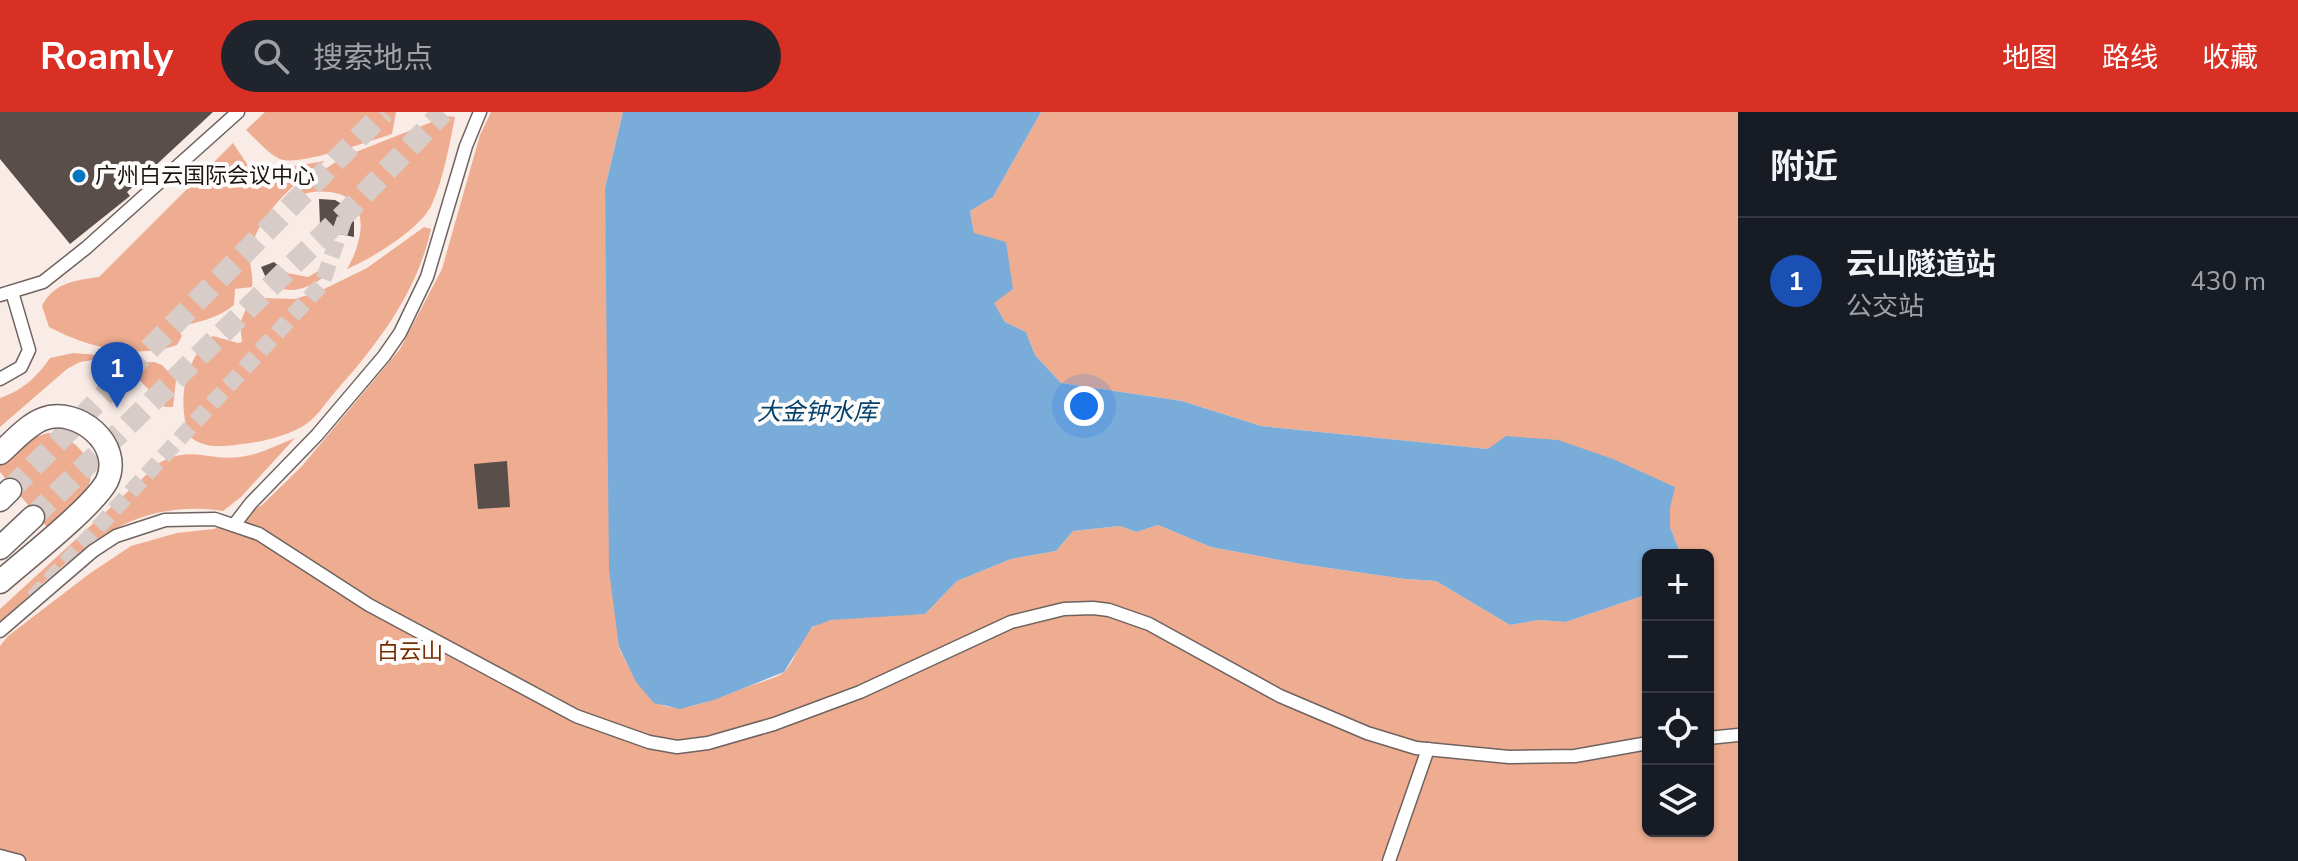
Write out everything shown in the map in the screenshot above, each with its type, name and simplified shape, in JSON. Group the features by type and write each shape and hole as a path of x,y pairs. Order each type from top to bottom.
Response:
{"highway":[{"path":"0,453 42,419 65,416 83,422 102,440 109,453 110,469 100,491 0,582"},
{"path":"0,548 33,517"}],"street":[{"path":"0,379 21,367 29,350 6,293 43,282 86,248 238,112"},
{"path":"234,525 251,503 317,435 400,333 427,277 466,146 480,112"},
{"path":"0,631 93,551 116,536 165,520 215,519 259,534 369,605 576,716 649,742 677,747 708,743 774,724 860,692 1011,622 1064,609 1093,608 1109,610 1149,624 1280,696 1367,733 1428,749 1509,757 1575,756 1642,744"},
{"path":"1714,737 1738,735"},
{"path":"1389,861 1428,749"},
{"path":"0,856 19,861"}],"green space":[{"path":"265,112 396,112 392,134 318,156 289,160 271,154 246,130"},
{"name":"白云山","path":"491,112 623,112 605,188 619,648 642,688 653,700 679,708 695,705 775,677 788,667 806,635 815,626 852,617 925,614 957,581 1011,559 1056,551 1073,531 1120,526 1136,532 1158,525 1211,547 1301,564 1436,581 1510,625 1539,620 1566,622 1642,596 1642,837 1714,837 1714,549 1679,549 1670,527 1670,508 1488,449 1261,426 1182,401 1061,383 1035,355 1026,332 1005,322 993,302 1013,288 974,233 970,211 993,197 1041,112 1738,112 1738,861 0,861 0,646 8,636 89,574 131,546 177,533 214,529 262,505 302,466 400,349 442,269 480,135"},
{"path":"447,116 455,117 443,172 432,204 418,223 395,242 347,269 360,235 359,212 353,203 344,196 330,192 296,195 318,174 343,157"},
{"path":"233,143 251,175 269,182 288,167 325,161 289,190 268,214 253,241 250,255 252,287 235,289 234,305 214,317 177,327 182,336 177,345 145,351 95,345 49,327 42,306 52,292 74,281 99,277"},
{"path":"424,227 431,229 425,252 394,317 366,356 310,421 281,436 244,444 211,446 189,436 184,395 189,369 203,345 213,336 242,342 240,323 248,304 263,298 295,299 320,291 367,268"},
{"path":"327,266 331,271 315,283 297,290 283,289 287,273 308,277"},
{"path":"73,353 98,355 99,359 80,362 67,369 0,427 0,398 28,382 50,358"},
{"path":"154,362 162,365 176,380 173,407 165,407 130,366 132,363"},
{"path":"48,433 59,435 78,447 85,456 91,476 82,497 47,527 0,472 0,464 26,440"},
{"path":"295,438 241,497 223,511 187,509 155,514 126,524 74,557 0,622 0,609 159,463 190,454 228,458 247,456"}],"water":[{"name":"大金钟水库","path":"623,112 1041,112 993,197 970,211 974,233 1006,242 1013,289 994,303 1005,322 1026,332 1035,355 1061,383 1182,401 1261,426 1488,449 1506,436 1558,440 1613,459 1675,487 1670,527 1679,549 1642,549 1642,596 1566,622 1539,620 1510,625 1436,581 1301,564 1211,547 1158,525 1136,532 1120,526 1073,531 1056,551 1011,559 957,581 925,614 831,620 812,627 784,672 714,700 680,709 654,703 636,682 619,647 609,570 605,188"}],"building":[{"name":"广州白云国际会议中心","path":"0,112 213,112 127,192 130,196 70,244 0,159"},
{"path":"319,199 335,200 347,207 354,222 354,237 324,231 320,225"},
{"path":"274,262 287,273 283,289 267,280 261,267"},
{"path":"507,461 510,507 478,509 474,464"}],"tunnel":[{"path":"10,490 384,112"},
{"path":"33,517 347,212 443,112"},
{"path":"33,598 322,284 347,212"}],"place":[{"name":"广州白云国际会议中心","path":"79,176"},
{"name":"云山隧道站","path":"117,408"}]}
